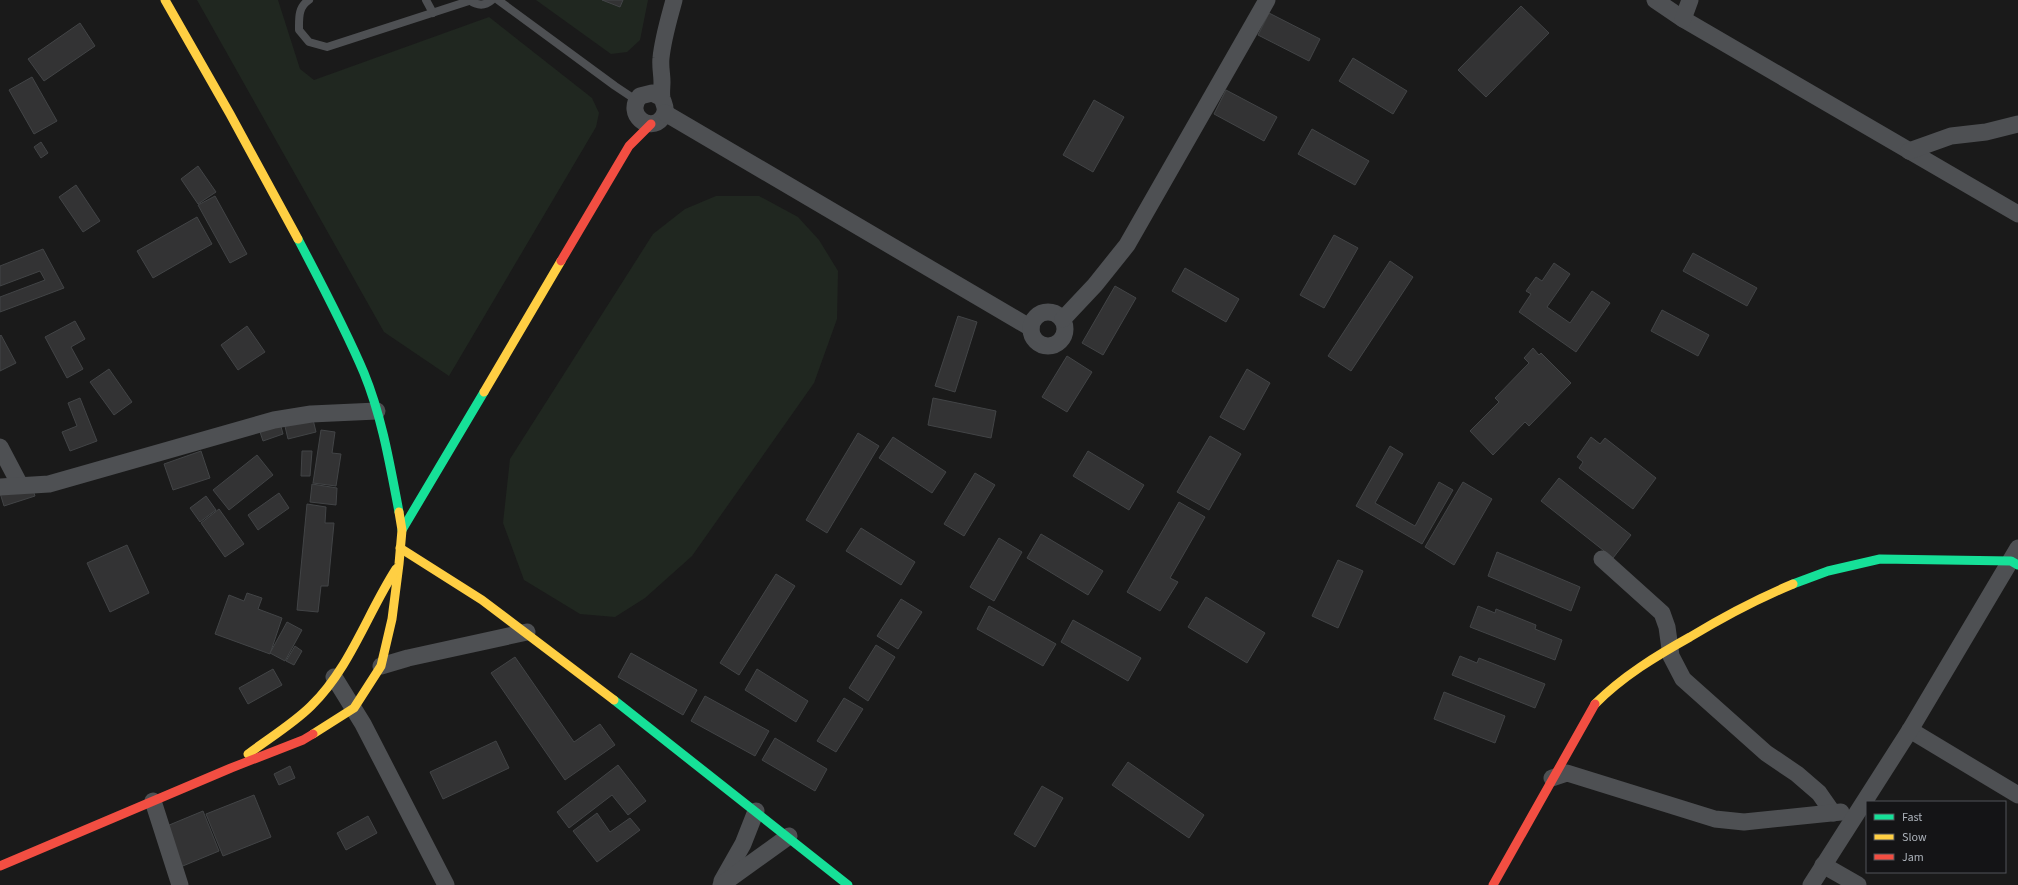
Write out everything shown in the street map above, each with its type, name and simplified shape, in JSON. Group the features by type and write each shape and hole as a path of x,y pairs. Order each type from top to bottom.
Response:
{"street":[{"path":"0,866 231,768 303,740 332,723 354,708 381,666 392,619 402,530 387,448 377,411 364,374 316,273 166,0"},
{"path":"629,146 637,103 661,58 674,0"},
{"path":"1063,320 1095,285 1127,245 1267,0"},
{"path":"1655,0 1909,151 2015,208"},
{"path":"1683,18 1690,0"},
{"path":"402,530 629,146 651,124 660,121 664,106 661,58"},
{"path":"637,103 652,92 664,106 1031,328"},
{"path":"637,103 639,119 644,123 651,124"},
{"path":"1909,151 1951,136 1986,132 2018,124"},
{"path":"1048,312 1056,314 1063,320 1065,334 1062,340 1056,345 1049,347 1036,341 1032,335 1031,328 1034,320 1040,314 1048,312"},
{"path":"0,487 49,484 274,420 311,414 377,411"},
{"path":"0,447 20,485"},
{"path":"400,548 429,563 527,632 789,836 848,885"},
{"path":"1493,885 1594,706 1608,690 1636,668 1710,625 1783,588 1842,567 1881,559 2016,558"},
{"path":"1811,885 1910,730 2016,558"},
{"path":"1602,559 1642,597 1662,613 1667,627 1671,656 1683,679 1766,754 1797,774 1819,793 1833,813"},
{"path":"231,768 311,706 342,667 364,628 380,594 399,564"},
{"path":"381,666 408,658 527,632"},
{"path":"334,677 354,708 446,885"},
{"path":"1910,730 2018,795"},
{"path":"1552,778 1567,772 1715,819 1744,822 1858,811"},
{"path":"153,801 180,885"},
{"path":"721,885 743,844 756,811"},
{"path":"721,885 789,836"},
{"path":"1823,865 1858,885"}],"lane":[{"path":"309,0 304,4 300,12 299,30 309,42 327,47 469,0 475,4 483,5 492,0"},
{"path":"426,0 433,13"},
{"path":"498,0 637,103"}],"shaded area":[{"path":"197,0 278,0 300,69 314,80 489,17 592,98 599,113 596,127 449,376 384,332"},
{"path":"536,0 648,0 640,40 627,52 611,54"},
{"path":"716,196 759,196 798,217 819,240 838,271 837,319 814,383 692,556 645,598 615,617 580,614 524,580 503,523 510,459 653,234 685,209"}],"building":[{"path":"602,0 623,0 620,7"},
{"path":"1521,6 1549,33 1486,97 1458,70"},
{"path":"1269,13 1320,39 1309,61 1258,35"},
{"path":"80,23 95,46 44,81 28,59"},
{"path":"1353,58 1407,91 1393,114 1339,81"},
{"path":"32,77 57,121 34,134 9,90"},
{"path":"1226,90 1277,117 1264,141 1214,114"},
{"path":"1094,100 1124,117 1093,172 1063,155"},
{"path":"1312,129 1369,161 1355,185 1298,154"},
{"path":"41,142 48,153 41,158 34,147"},
{"path":"198,166 216,192 198,204 181,179"},
{"path":"76,185 100,221 83,232 59,197"},
{"path":"215,196 247,254 230,263 198,205"},
{"path":"197,217 212,244 153,278 137,251"},
{"path":"1334,235 1358,248 1324,308 1300,295"},
{"path":"43,249 64,288 0,312 0,297 45,280 40,271 0,286 0,266"},
{"path":"1693,253 1757,288 1747,306 1683,271"},
{"path":"1390,261 1413,277 1351,371 1328,356"},
{"path":"1554,263 1570,274 1547,307 1570,323 1592,291 1610,303 1576,352 1519,312 1531,294 1526,291 1536,277 1542,281"},
{"path":"1185,268 1239,299 1226,322 1172,291"},
{"path":"1115,286 1136,298 1103,355 1082,343"},
{"path":"1662,310 1709,335 1698,356 1651,331"},
{"path":"958,316 977,322 955,392 935,386"},
{"path":"75,321 85,339 71,347 83,369 67,378 45,337"},
{"path":"247,326 265,352 238,370 221,345"},
{"path":"1,335 16,363 0,371 0,336"},
{"path":"1533,348 1539,355 1541,353 1571,383 1529,426 1525,422 1493,455 1470,431 1499,402 1495,398 1529,363 1524,358"},
{"path":"1067,356 1092,372 1067,412 1042,397"},
{"path":"109,369 132,402 114,415 90,382"},
{"path":"1247,369 1270,383 1244,430 1220,417"},
{"path":"80,398 97,441 70,451 62,432 77,426 68,403"},
{"path":"933,398 996,411 991,438 928,425"},
{"path":"311,411 316,432 288,439 283,418"},
{"path":"279,419 283,434 263,441 258,426"},
{"path":"321,430 335,432 332,453 341,454 336,486 313,483"},
{"path":"858,433 879,446 827,533 806,520"},
{"path":"1210,436 1241,454 1209,510 1177,492"},
{"path":"893,437 946,472 932,493 879,458"},
{"path":"1591,437 1600,444 1605,438 1656,478 1633,509 1579,468 1583,462 1577,457"},
{"path":"1390,446 1403,454 1375,503 1415,526 1439,482 1453,490 1422,544 1356,506"},
{"path":"201,451 210,478 173,490 164,464"},
{"path":"302,451 312,451 310,476 301,476"},
{"path":"1088,451 1144,485 1129,510 1073,476"},
{"path":"257,455 273,475 229,510 213,490"},
{"path":"975,473 995,485 964,536 944,524"},
{"path":"1559,478 1631,535 1613,558 1541,501"},
{"path":"30,481 35,496 4,506 0,493"},
{"path":"1463,482 1492,499 1454,565 1425,547"},
{"path":"312,484 337,488 336,505 310,502"},
{"path":"279,493 289,508 258,530 248,515"},
{"path":"206,496 216,510 200,522 190,508"},
{"path":"1179,502 1205,517 1170,578 1178,582 1160,611 1127,592"},
{"path":"307,504 326,507 325,523 334,523 328,586 321,586 318,612 297,610"},
{"path":"219,509 244,544 225,557 201,523"},
{"path":"861,528 915,562 901,585 846,551"},
{"path":"1041,534 1103,571 1088,595 1027,558"},
{"path":"999,538 1022,552 994,601 970,587"},
{"path":"127,545 149,593 110,612 87,563"},
{"path":"1497,552 1580,587 1571,611 1488,576"},
{"path":"1338,560 1363,571 1338,628 1312,616"},
{"path":"776,574 795,586 739,675 720,663"},
{"path":"247,593 262,598 258,609 282,618 270,654 215,634 229,595 244,601"},
{"path":"1206,597 1265,633 1247,663 1188,627"},
{"path":"901,599 922,612 898,649 877,636"},
{"path":"989,606 1056,644 1043,666 977,629"},
{"path":"1478,606 1495,613 1496,609 1536,625 1535,629 1562,640 1555,660 1470,627"},
{"path":"1073,620 1141,658 1128,681 1061,642"},
{"path":"287,622 302,630 285,661 270,653"},
{"path":"876,645 895,657 868,701 849,688"},
{"path":"295,646 302,651 294,665 286,661"},
{"path":"631,653 697,690 683,715 618,677"},
{"path":"1460,656 1477,663 1479,658 1545,684 1535,708 1452,675"},
{"path":"515,657 574,742 600,724 615,745 565,780 491,673"},
{"path":"273,669 282,685 248,704 239,688"},
{"path":"757,669 808,701 796,722 745,690"},
{"path":"1444,692 1505,716 1495,743 1434,719"},
{"path":"705,696 769,731 755,756 691,721"},
{"path":"844,698 863,709 836,752 817,741"},
{"path":"775,738 827,769 815,791 762,760"},
{"path":"496,741 509,768 443,799 430,772"},
{"path":"1128,762 1204,815 1189,838 1112,785"},
{"path":"618,765 646,801 628,815 612,795 569,828 557,812"},
{"path":"290,766 295,778 279,785 274,774"},
{"path":"1042,786 1063,798 1035,847 1014,834"},
{"path":"254,795 271,837 223,856 206,814"},
{"path":"203,811 219,851 178,868 162,828"},
{"path":"597,813 610,832 630,818 640,830 597,862 573,831"},
{"path":"368,816 377,833 346,850 337,833"}],"traffic: fast":[{"path":"298,239 341,322 364,373 376,407 385,441 399,512"},
{"path":"402,530 484,392"},
{"path":"1793,584 1828,571 1880,559 2011,561 2018,565"},
{"path":"614,700 848,885"}],"traffic: slow":[{"path":"165,0 230,114 298,239"},
{"path":"484,392 561,261"},
{"path":"313,734 354,708 381,666 392,619 399,564 402,530 399,512"},
{"path":"400,548 482,600 614,700"},
{"path":"248,754 297,719 325,691 347,658 396,569"},
{"path":"1595,704 1617,684 1640,667 1715,622 1793,584"}],"traffic: jam":[{"path":"561,261 629,146 651,124"},
{"path":"1493,885 1595,704"},
{"path":"0,866 231,768 303,740 313,734"}]}
